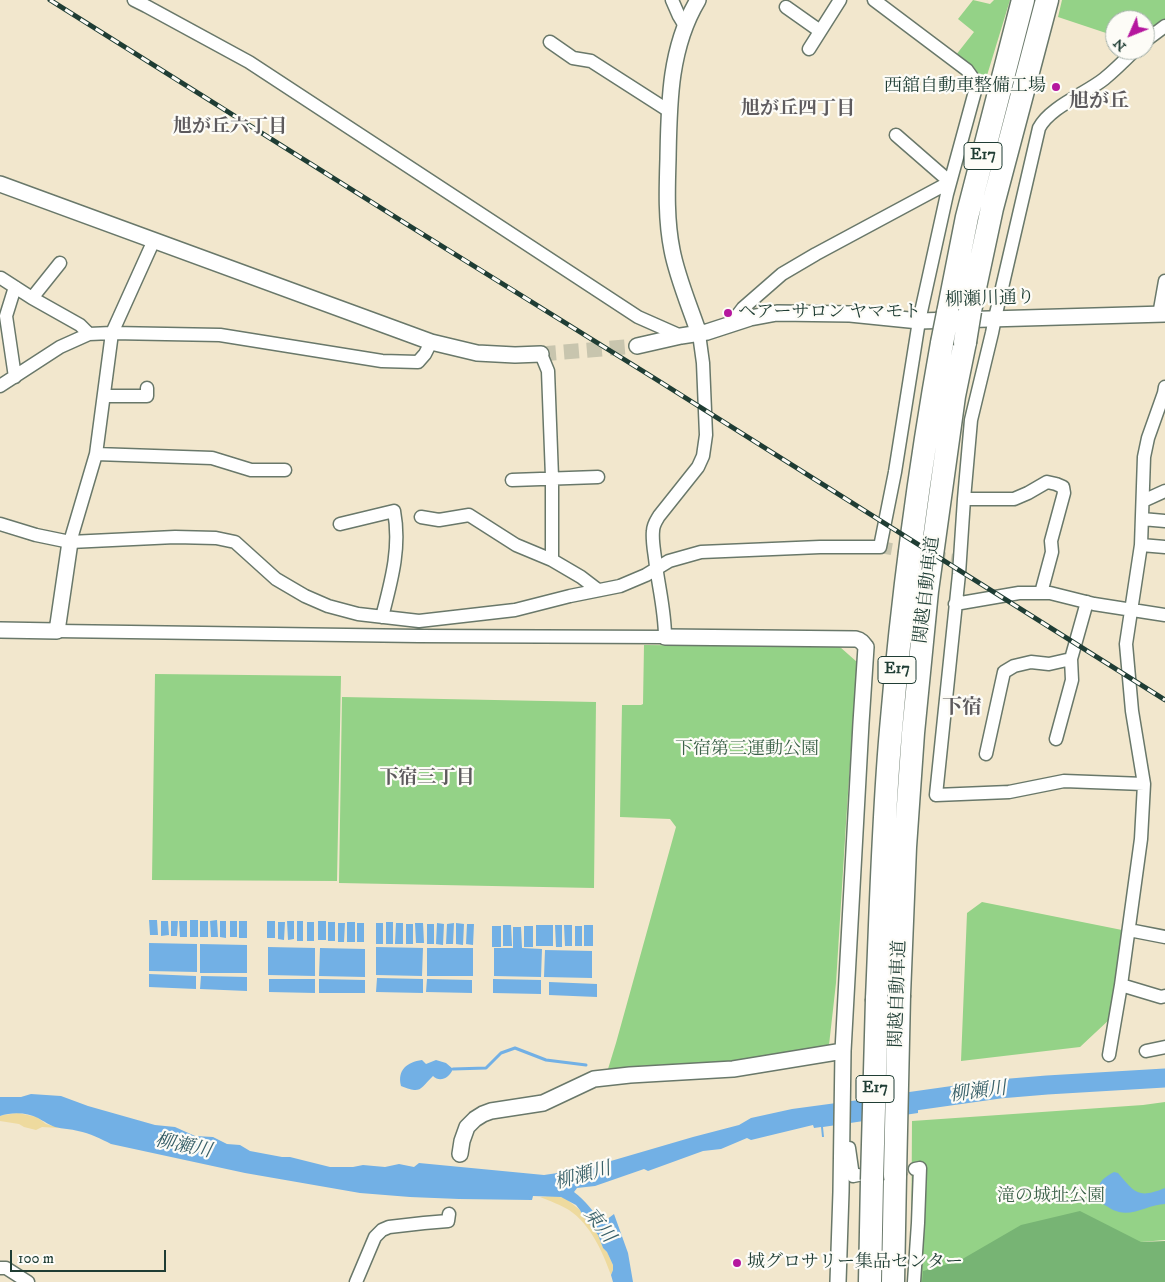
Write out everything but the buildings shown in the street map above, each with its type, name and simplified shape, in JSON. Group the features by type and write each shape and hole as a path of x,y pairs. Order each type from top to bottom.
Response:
{"highway":[{"name":"関越自動車道","path":"870,1282 865,1177 888,997 906,828 927,591 954,396 965,342 959,312 967,217 1023,0"},
{"name":"関越自動車道","path":"893,1282 905,1172 888,997 883,848 890,731 905,586 942,343 959,312 992,208 1047,0"}],"street":[{"path":"134,0 249,62 638,317 681,336"},
{"path":"672,0 685,26"},
{"path":"665,637 665,624 652,532 659,516 698,466 703,456 706,435 704,364 699,334 676,267 668,230 667,191 669,111 676,59 685,26 698,0"},
{"path":"808,49 840,0"},
{"path":"0,524 36,535 70,542 216,538 235,542 276,579 305,596 328,606 358,614 419,622 516,610 620,586 656,569 669,560 701,552 820,547 880,547 895,472 918,321 950,182 977,84 967,70 874,0"},
{"path":"786,7 820,30"},
{"path":"550,42 573,58 591,61 669,111"},
{"path":"1124,60 1103,79 1061,106 1042,122 1039,128 971,420 960,561 936,795 1009,792 1064,781 1144,784"},
{"path":"896,135 950,182"},
{"path":"730,325 743,308 782,274 950,182"},
{"path":"0,184 430,342 476,353 541,354 548,371 552,479 552,560"},
{"path":"57,630 70,542 96,454 112,333 154,240"},
{"path":"32,298 59,263"},
{"path":"1,278 80,325 89,334"},
{"path":"1162,314 1165,281"},
{"path":"15,287 6,316 15,377"},
{"name":"柳瀬川通り","path":"637,346 699,334 750,318 777,313 850,314 918,321 1162,314"},
{"path":"0,386 60,348 89,334 220,335 398,362 418,362 425,354 430,342"},
{"path":"1109,1055 1121,985 1141,839 1144,784 1132,711 1126,644 1141,545 1144,457 1148,438 1165,386"},
{"path":"104,396 147,396 147,388"},
{"path":"96,454 212,458 252,470 285,470"},
{"path":"512,480 598,477"},
{"path":"964,499 1014,499 1048,482 1063,487 1064,493 1051,541 1052,552 1041,593"},
{"path":"1143,501 1165,491"},
{"path":"340,524 394,512 396,549 391,583 382,617"},
{"path":"421,517 439,520 469,515 516,545 552,560 581,576 598,590"},
{"path":"1142,519 1165,521"},
{"path":"1141,545 1165,547"},
{"path":"955,604 1019,593 1050,593 1087,602 1165,615"},
{"path":"1056,739 1072,680 1071,659 1087,602"},
{"path":"419,622 419,636"},
{"path":"0,630 860,640 866,647 860,724 843,1051 842,1144 838,1177 838,1282"},
{"path":"986,754 1004,672 1014,666 1031,662 1049,664 1071,659"},
{"path":"1128,930 1165,937"},
{"path":"1121,985 1165,996"},
{"path":"1146,1051 1165,1047"},
{"path":"460,1154 467,1127 479,1116 491,1111 543,1103 594,1079 733,1069 843,1051"},
{"path":"838,1177 847,1177 849,1148 853,1176 865,1177"},
{"path":"905,1172 920,1168 914,1282"},
{"path":"356,1282 375,1237 382,1230 396,1226 448,1221 449,1214"},
{"path":"0,1268 6,1268 28,1282"}],"green space":[{"path":"973,0 990,4 994,0 1010,0 985,82 952,60 974,32 958,19"},
{"path":"1062,0 1165,0 1165,26 1155,34 1155,10 1105,10 1105,33 1058,17"},
{"name":"下宿第三運動公園","path":"644,645 840,647 857,662 836,983 829,1045 732,1061 608,1069 676,827 670,819 620,817 622,705 643,704"},
{"path":"155,674 341,676 337,881 152,880"},
{"path":"342,697 596,702 594,888 339,883"},
{"path":"982,902 1122,930 1111,1018 1080,1047 961,1061 967,913"},
{"name":"滝の城址公園","path":"1165,1102 1165,1240 1141,1242 1121,1282 911,1282 912,1121"},
{"path":"1080,1211 1141,1242 1165,1241 1165,1282 922,1282 923,1271 959,1261 1021,1225"}],"sand":[{"path":"18,1113 37,1117 46,1124 60,1128 42,1127 36,1130 19,1124 0,1121 0,1116"},
{"path":"555,1196 565,1198 580,1210 598,1235 613,1265 611,1275 600,1248 584,1223 569,1210 540,1197"}],"water":[{"path":"149,920 157,920 158,935 150,935"},
{"path":"190,920 198,920 198,937 190,937"},
{"path":"217,920 218,937 211,937 210,921"},
{"path":"161,921 168,921 169,935 161,936"},
{"path":"171,921 178,921 177,936 171,936"},
{"path":"179,921 187,921 187,937 180,937"},
{"path":"200,921 208,921 208,937 200,937"},
{"path":"220,921 226,921 226,938 220,937"},
{"path":"230,921 237,921 237,937 230,937"},
{"path":"239,921 247,921 247,938 239,938"},
{"path":"267,921 275,921 275,938 267,938"},
{"path":"287,921 294,921 294,939 288,940"},
{"path":"297,921 303,921 303,941 297,941"},
{"path":"318,921 326,921 326,940 318,940"},
{"path":"278,922 285,922 284,940 278,939"},
{"path":"307,922 314,922 314,941 307,941"},
{"path":"328,922 335,922 335,941 328,941"},
{"path":"347,922 355,922 355,942 347,942"},
{"path":"386,922 393,922 393,944 386,944"},
{"path":"338,923 345,923 344,942 338,942"},
{"path":"357,923 364,923 364,942 357,942"},
{"path":"376,923 383,923 383,944 376,944"},
{"path":"396,923 403,923 403,944 395,944"},
{"path":"415,923 423,923 424,943 416,943"},
{"path":"437,923 444,924 443,945 436,944"},
{"path":"454,923 453,944 446,944 447,924"},
{"path":"456,923 464,924 463,945 456,944"},
{"path":"406,924 413,924 413,944 406,944"},
{"path":"427,924 434,924 434,944 427,944"},
{"path":"467,924 474,924 473,945 466,944"},
{"path":"503,925 511,925 512,946 503,946"},
{"path":"536,925 553,925 553,946 536,946"},
{"path":"555,925 562,925 562,947 556,947"},
{"path":"564,925 572,925 572,946 565,946"},
{"path":"584,925 593,925 593,946 584,946"},
{"path":"492,926 501,926 501,947 492,947"},
{"path":"524,926 533,926 533,947 524,947"},
{"path":"575,926 582,926 582,946 575,946"},
{"path":"513,927 521,927 522,948 542,949 541,977 494,976 494,948 513,948"},
{"path":"149,943 197,944 197,972 149,971"},
{"path":"200,944 247,945 247,973 200,973"},
{"path":"268,947 315,948 315,976 268,975"},
{"path":"376,947 423,948 422,976 376,975"},
{"path":"320,948 365,949 365,977 319,976"},
{"path":"427,948 473,948 473,976 427,976"},
{"path":"545,950 592,951 592,978 544,977"},
{"path":"149,974 196,976 196,989 149,987"},
{"path":"201,976 247,977 247,991 200,989"},
{"path":"377,978 423,979 423,993 376,992"},
{"path":"269,979 315,979 315,993 269,992"},
{"path":"319,979 365,980 365,993 319,993"},
{"path":"427,979 472,980 472,993 426,992"},
{"path":"493,979 541,980 541,994 493,993"},
{"path":"549,982 597,984 597,997 549,995"},
{"path":"422,1060 426,1064 436,1060 446,1063 453,1069 444,1078 439,1079 433,1076 416,1090 401,1086 400,1075 404,1068"},
{"name":"東川","path":"918,1092 918,1113 823,1127 824,1137 822,1137 821,1127 814,1128 813,1125 751,1140 747,1138 721,1149 703,1151 648,1171 644,1169 595,1186 577,1188 574,1192 586,1202 602,1223 614,1214 628,1253 633,1282 613,1282 611,1275 613,1265 598,1235 576,1205 561,1197 533,1196 532,1200 459,1199 360,1193 245,1173 111,1144 87,1133 55,1127 29,1115 14,1113 0,1116 0,1097 21,1097 31,1094 61,1096 88,1106 155,1125 175,1127 195,1136 213,1137 227,1144 240,1145 250,1151 290,1157 330,1167 363,1165 385,1167 399,1164 414,1167 419,1163 544,1175 578,1170 604,1163 739,1125 751,1118 792,1109"},
{"path":"1114,1172 1118,1173 1138,1192 1149,1193 1165,1188 1165,1204 1125,1213 1106,1206 1098,1195 1098,1188 1103,1180"}],"waterway":[{"path":"453,1069 486,1068 501,1053 515,1048 546,1060 586,1065"},
{"name":"柳瀬川","path":"893,1104 999,1089 1165,1078"}],"tunnel":[{"path":"541,354 637,346"},
{"path":"880,547 960,561"}],"railway":[{"path":"50,0 1165,700"}],"place":[{"name":"西舘自動車整備工場","path":"1056,87"},
{"name":"ヘアーサロン ヤマモト","path":"728,313"},
{"name":"城グロサリー集品センター","path":"737,1263"}],"district":[{"name":"旭が丘","path":"1099,103"},
{"name":"旭が丘四丁目","path":"798,110"},
{"name":"旭が丘六丁目","path":"230,128"},
{"name":"下宿","path":"962,709"},
{"name":"下宿三丁目","path":"427,779"}]}
